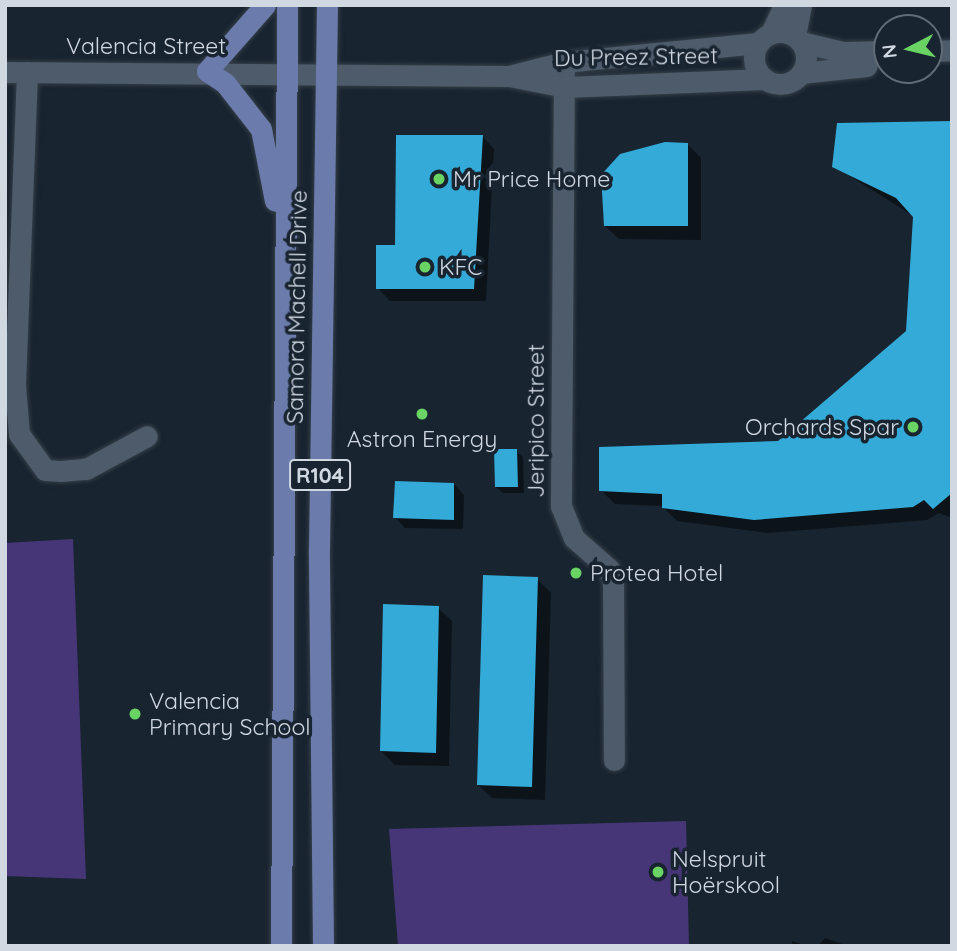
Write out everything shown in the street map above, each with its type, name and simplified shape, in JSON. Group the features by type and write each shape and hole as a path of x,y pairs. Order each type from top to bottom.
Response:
{"main road":[{"path":"265,5 207,71 243,103 264,138 285,276"},
{"name":"Samora Machell Drive","path":"281,946 286,5"},
{"name":"Samora Machell Drive","path":"323,946 318,549 328,77 327,5"}],"street":[{"path":"784,5 753,58 765,79 783,84 801,73 873,66"},
{"path":"801,5 798,39 806,57 801,73"},
{"name":"Du Preez Street","path":"509,76 564,62 764,38"},
{"path":"764,38 798,39 843,52 873,51"},
{"name":"Jeripico Street","path":"564,62 561,506 574,538 609,569 613,582 614,760"},
{"name":"Valencia Street","path":"5,72 207,71 286,75"},
{"path":"27,72 15,385 19,434 45,470 61,471 95,465 147,436"},
{"name":"Du Preez Street","path":"286,75 509,76 565,87 765,79"}],"shaded area":[{"path":"73,539 86,879 5,876 5,543"},
{"path":"686,821 689,946 398,946 389,829"}],"building":[{"path":"952,121 952,493 933,509 924,500 913,507 754,520 662,508 662,494 599,491 599,447 778,441 906,331 913,217 896,198 832,167 837,123"},
{"path":"396,135 483,135 474,289 376,289 376,245 395,245"},
{"path":"665,142 688,143 688,226 604,226 601,175 620,154"},
{"path":"494,449 517,449 518,487 495,487"},
{"path":"395,481 454,483 454,520 393,518"},
{"path":"483,575 538,577 532,787 477,785"},
{"path":"383,604 439,606 436,753 380,751"}],"place":[{"name":"Mr Price Home","path":"439,179"},
{"name":"KFC","path":"425,267"},
{"name":"Astron Energy","path":"422,414"},
{"name":"Orchards Spar","path":"913,427"},
{"name":"Protea Hotel","path":"576,573"},
{"name":"Valencia Primary School","path":"135,714"},
{"name":"Nelspruit Hoërskool","path":"658,872"}]}
